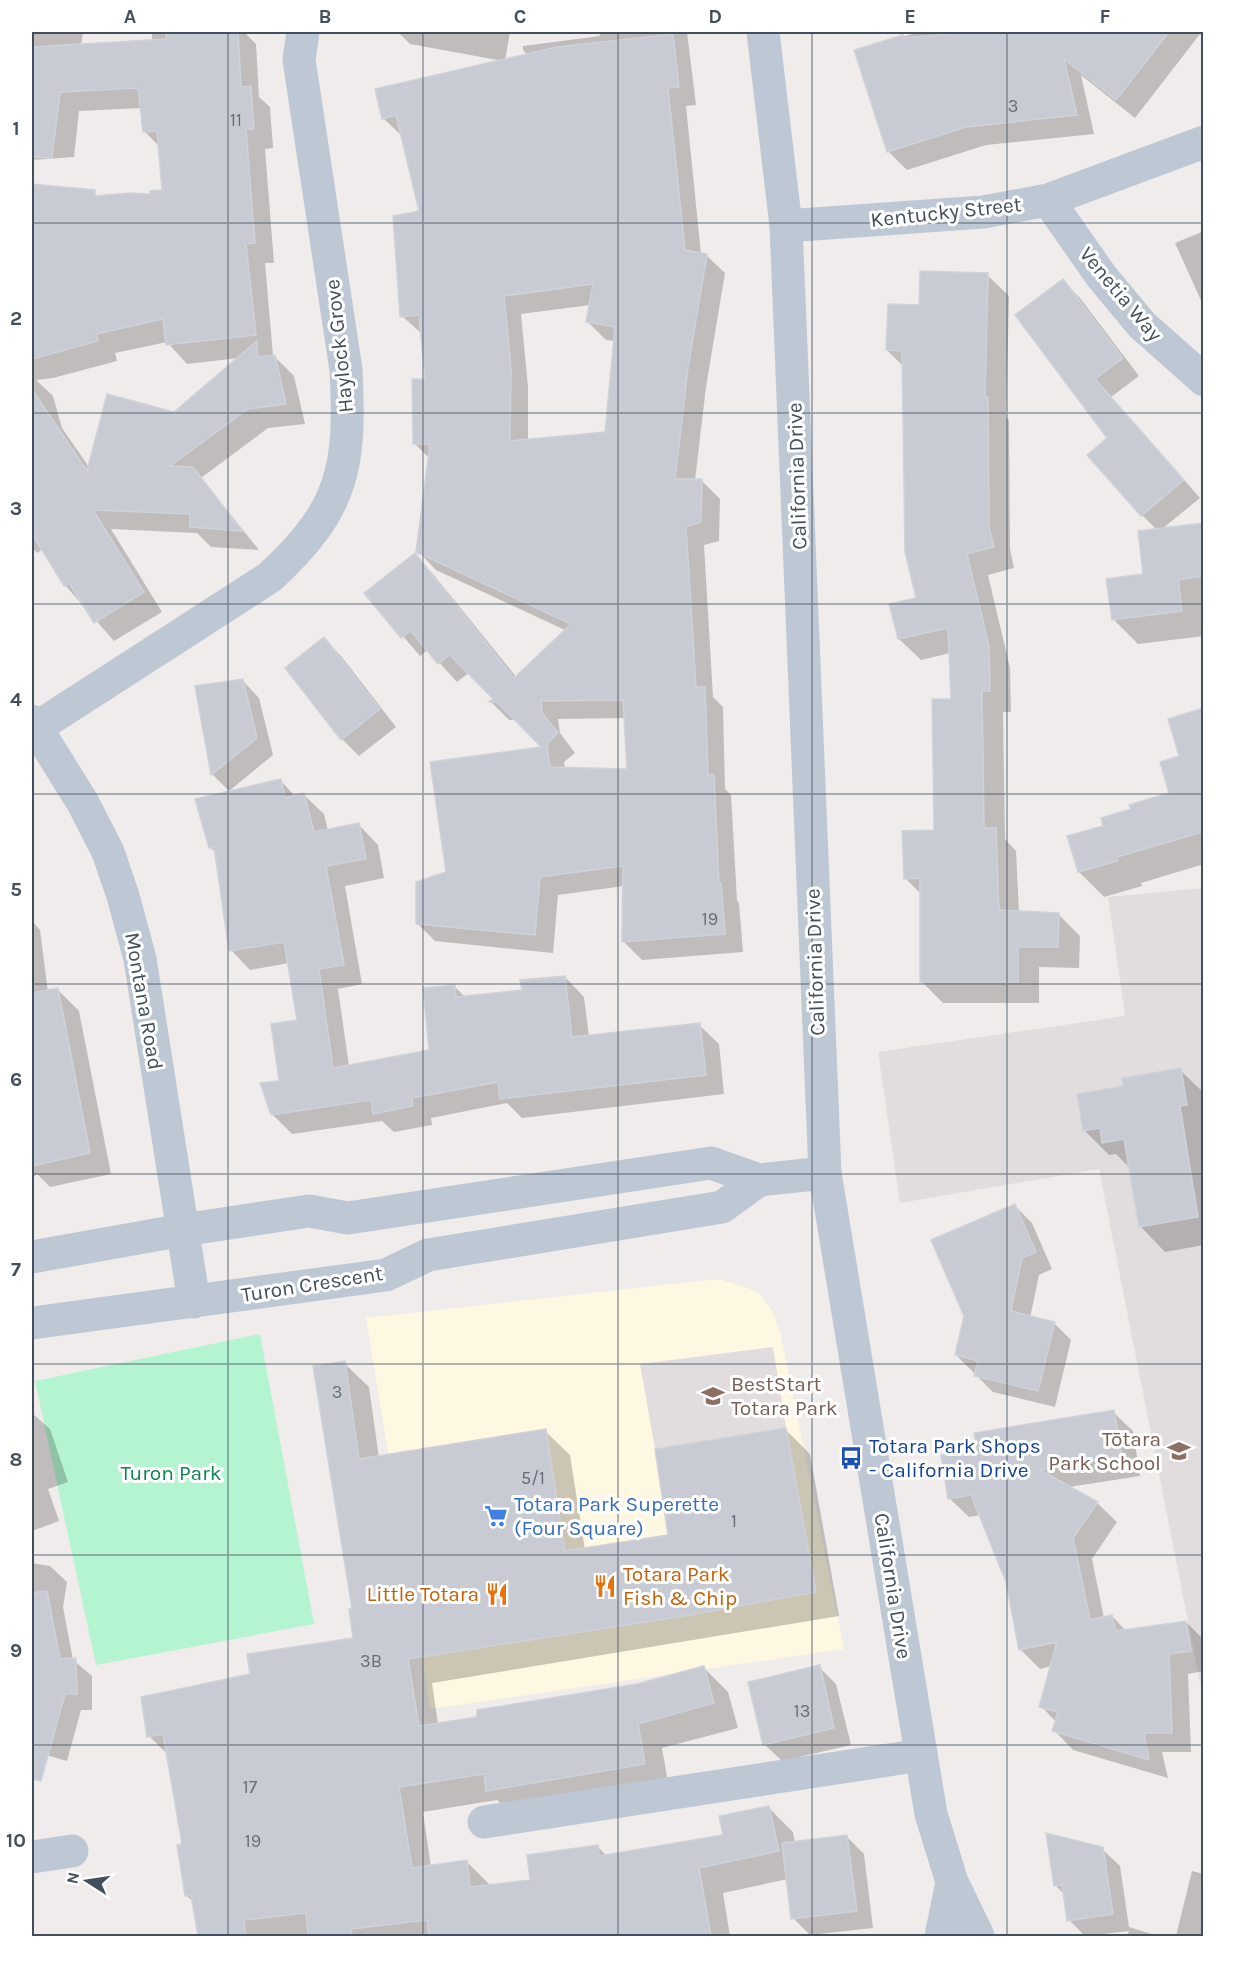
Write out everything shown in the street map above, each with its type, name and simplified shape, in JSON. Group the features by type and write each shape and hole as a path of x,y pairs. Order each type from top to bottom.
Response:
{"street":[{"name":"Haylock Grove","path":"34,724 270,577 296,553 320,524 338,488 347,434 346,370 299,60 303,32"},
{"name":"California Drive","path":"763,32 786,226 825,1173 931,1814 952,1882 978,1936"},
{"name":"Kentucky Street","path":"786,226 983,212 1048,200 1203,142"},
{"name":"Venetia Way","path":"1048,200 1102,277 1142,325 1203,380"},
{"name":"Montana Road","path":"34,724 93,822 108,852 123,896 140,959 194,1302"},
{"path":"32,1257 183,1230 309,1211 348,1218 711,1163 759,1180 825,1173"},
{"name":"Turon Crescent","path":"32,1323 386,1275 428,1255 722,1207 759,1180"},
{"path":"484,1822 921,1755"},
{"path":"32,1857 72,1851"},
{"name":"California Drive","path":"941,1936 952,1882"}],"shaded area":[{"name":"Tōtara Park School","path":"1203,888 1203,1698 1099,1169 900,1203 878,1052 1125,1016 1108,897"},
{"path":"722,1280 760,1294 773,1312 781,1336 844,1649 430,1709 366,1318"},
{"name":"BestStart Totara Park","path":"773,1347 786,1428 655,1449 640,1364"}],"green space":[{"name":"Turon Park","path":"260,1334 314,1624 96,1665 35,1381"}],"building":[{"path":"166,32 238,32 241,87 251,86 254,129 246,129 255,243 246,244 256,335 166,345 163,319 96,334 98,341 32,359 32,184 95,190 95,196 150,194 150,191 162,190 157,131 143,132 138,88 60,92 52,158 32,157 32,47 166,39"},
{"path":"970,32 1169,32 1116,100 1064,59 1077,115 966,127 887,152 854,50 903,35 904,38"},
{"path":"673,34 679,87 668,88 685,250 707,254 688,368 675,479 702,479 701,522 686,527 696,687 705,687 708,775 714,775 719,883 721,883 725,934 622,942 623,866 540,877 535,935 416,924 416,882 446,872 430,762 541,747 497,702 489,702 493,699 450,655 438,664 411,631 401,638 364,593 415,553 514,678 571,624 416,552 430,444 413,444 412,379 425,379 419,315 400,317 393,216 419,211 396,115 382,119 375,89 557,47","holes":["593,284 586,322 615,327 605,432 510,441 511,368 504,296","623,700 627,769 550,767 547,744 558,733 542,713 541,701"]},
{"path":"920,271 988,273 985,397 988,397 989,527 994,547 967,554 989,646 990,691 982,691 984,828 996,828 999,910 1059,913 1058,947 1018,947 1018,982 920,982 920,878 904,879 902,831 934,830 932,699 951,699 948,628 898,639 889,604 916,598 905,552 902,351 886,350 888,304 919,305"},
{"path":"1063,279 1123,358 1095,379 1184,480 1141,516 1087,455 1107,438 1015,315"},
{"path":"257,341 258,357 275,355 286,404 248,409 170,466 193,467 242,531 190,527 190,514 93,510 144,592 94,623 69,583 64,586 32,534 32,389 87,471 107,394 174,412"},
{"path":"1203,523 1203,576 1178,580 1182,611 1112,620 1106,579 1143,574 1138,531"},
{"path":"324,637 380,709 341,740 285,668"},
{"path":"243,679 257,738 211,775 195,686"},
{"path":"1203,708 1203,832 1117,857 1118,861 1078,872 1067,836 1103,826 1101,818 1131,809 1129,805 1169,793 1160,762 1179,756 1168,719"},
{"path":"281,779 285,798 304,793 314,832 359,823 366,859 326,866 344,965 319,969 333,1068 429,1050 423,988 455,985 456,997 522,990 520,980 565,976 572,1037 700,1023 706,1075 500,1099 498,1082 412,1098 413,1106 373,1114 371,1100 271,1115 260,1083 279,1081 271,1024 297,1020 284,942 229,951 214,847 209,848 195,799"},
{"path":"58,988 90,1153 32,1166 32,993"},
{"path":"1181,1068 1187,1105 1180,1106 1198,1217 1139,1227 1124,1139 1102,1143 1100,1128 1083,1131 1077,1094 1123,1086 1122,1078"},
{"path":"1015,1204 1036,1252 1022,1258 1011,1311 1055,1322 1038,1391 974,1376 978,1361 955,1355 964,1316 931,1240"},
{"path":"345,1361 359,1459 546,1429 565,1551 668,1535 655,1449 786,1428 816,1592 690,1615 408,1659 419,1726 477,1717 477,1710 637,1684 704,1666 714,1703 638,1724 645,1764 486,1791 484,1774 399,1787 412,1868 467,1860 470,1887 530,1880 527,1855 598,1845 599,1856 723,1835 719,1816 769,1806 779,1851 699,1868 711,1936 429,1936 427,1920 351,1929 352,1936 308,1936 306,1913 244,1920 246,1936 198,1936 191,1895 185,1896 177,1845 182,1844 163,1734 147,1737 141,1697 250,1674 247,1654 353,1638 349,1609 352,1609 313,1366"},
{"path":"1114,1410 1122,1456 1040,1470 1098,1502 1073,1538 1090,1620 1112,1615 1116,1631 1186,1621 1191,1651 1169,1654 1172,1733 1144,1733 1149,1760 1052,1731 1058,1712 1039,1707 1057,1642 1019,1650 1006,1582 971,1495 948,1499 941,1455 977,1449 974,1433"},
{"path":"47,1591 60,1659 76,1658 77,1694 65,1694 41,1781 32,1779 32,1593"},
{"path":"820,1665 834,1728 763,1745 748,1682"},
{"path":"1046,1833 1103,1847 1113,1914 1067,1921 1062,1885 1054,1886"},
{"path":"847,1835 857,1911 791,1919 782,1843"}],"place":[{"name":"BestStart Totara Park","path":"713,1396"},
{"name":"Tōtara Park School","path":"1179,1451"},
{"name":"Totara Park Shops - California Drive","path":"851,1458"},
{"name":"Totara Park Superette (Four Square)","path":"496,1516"},
{"name":"Totara Park Fish & Chip","path":"605,1586"},
{"name":"Little Totara","path":"497,1594"}]}
